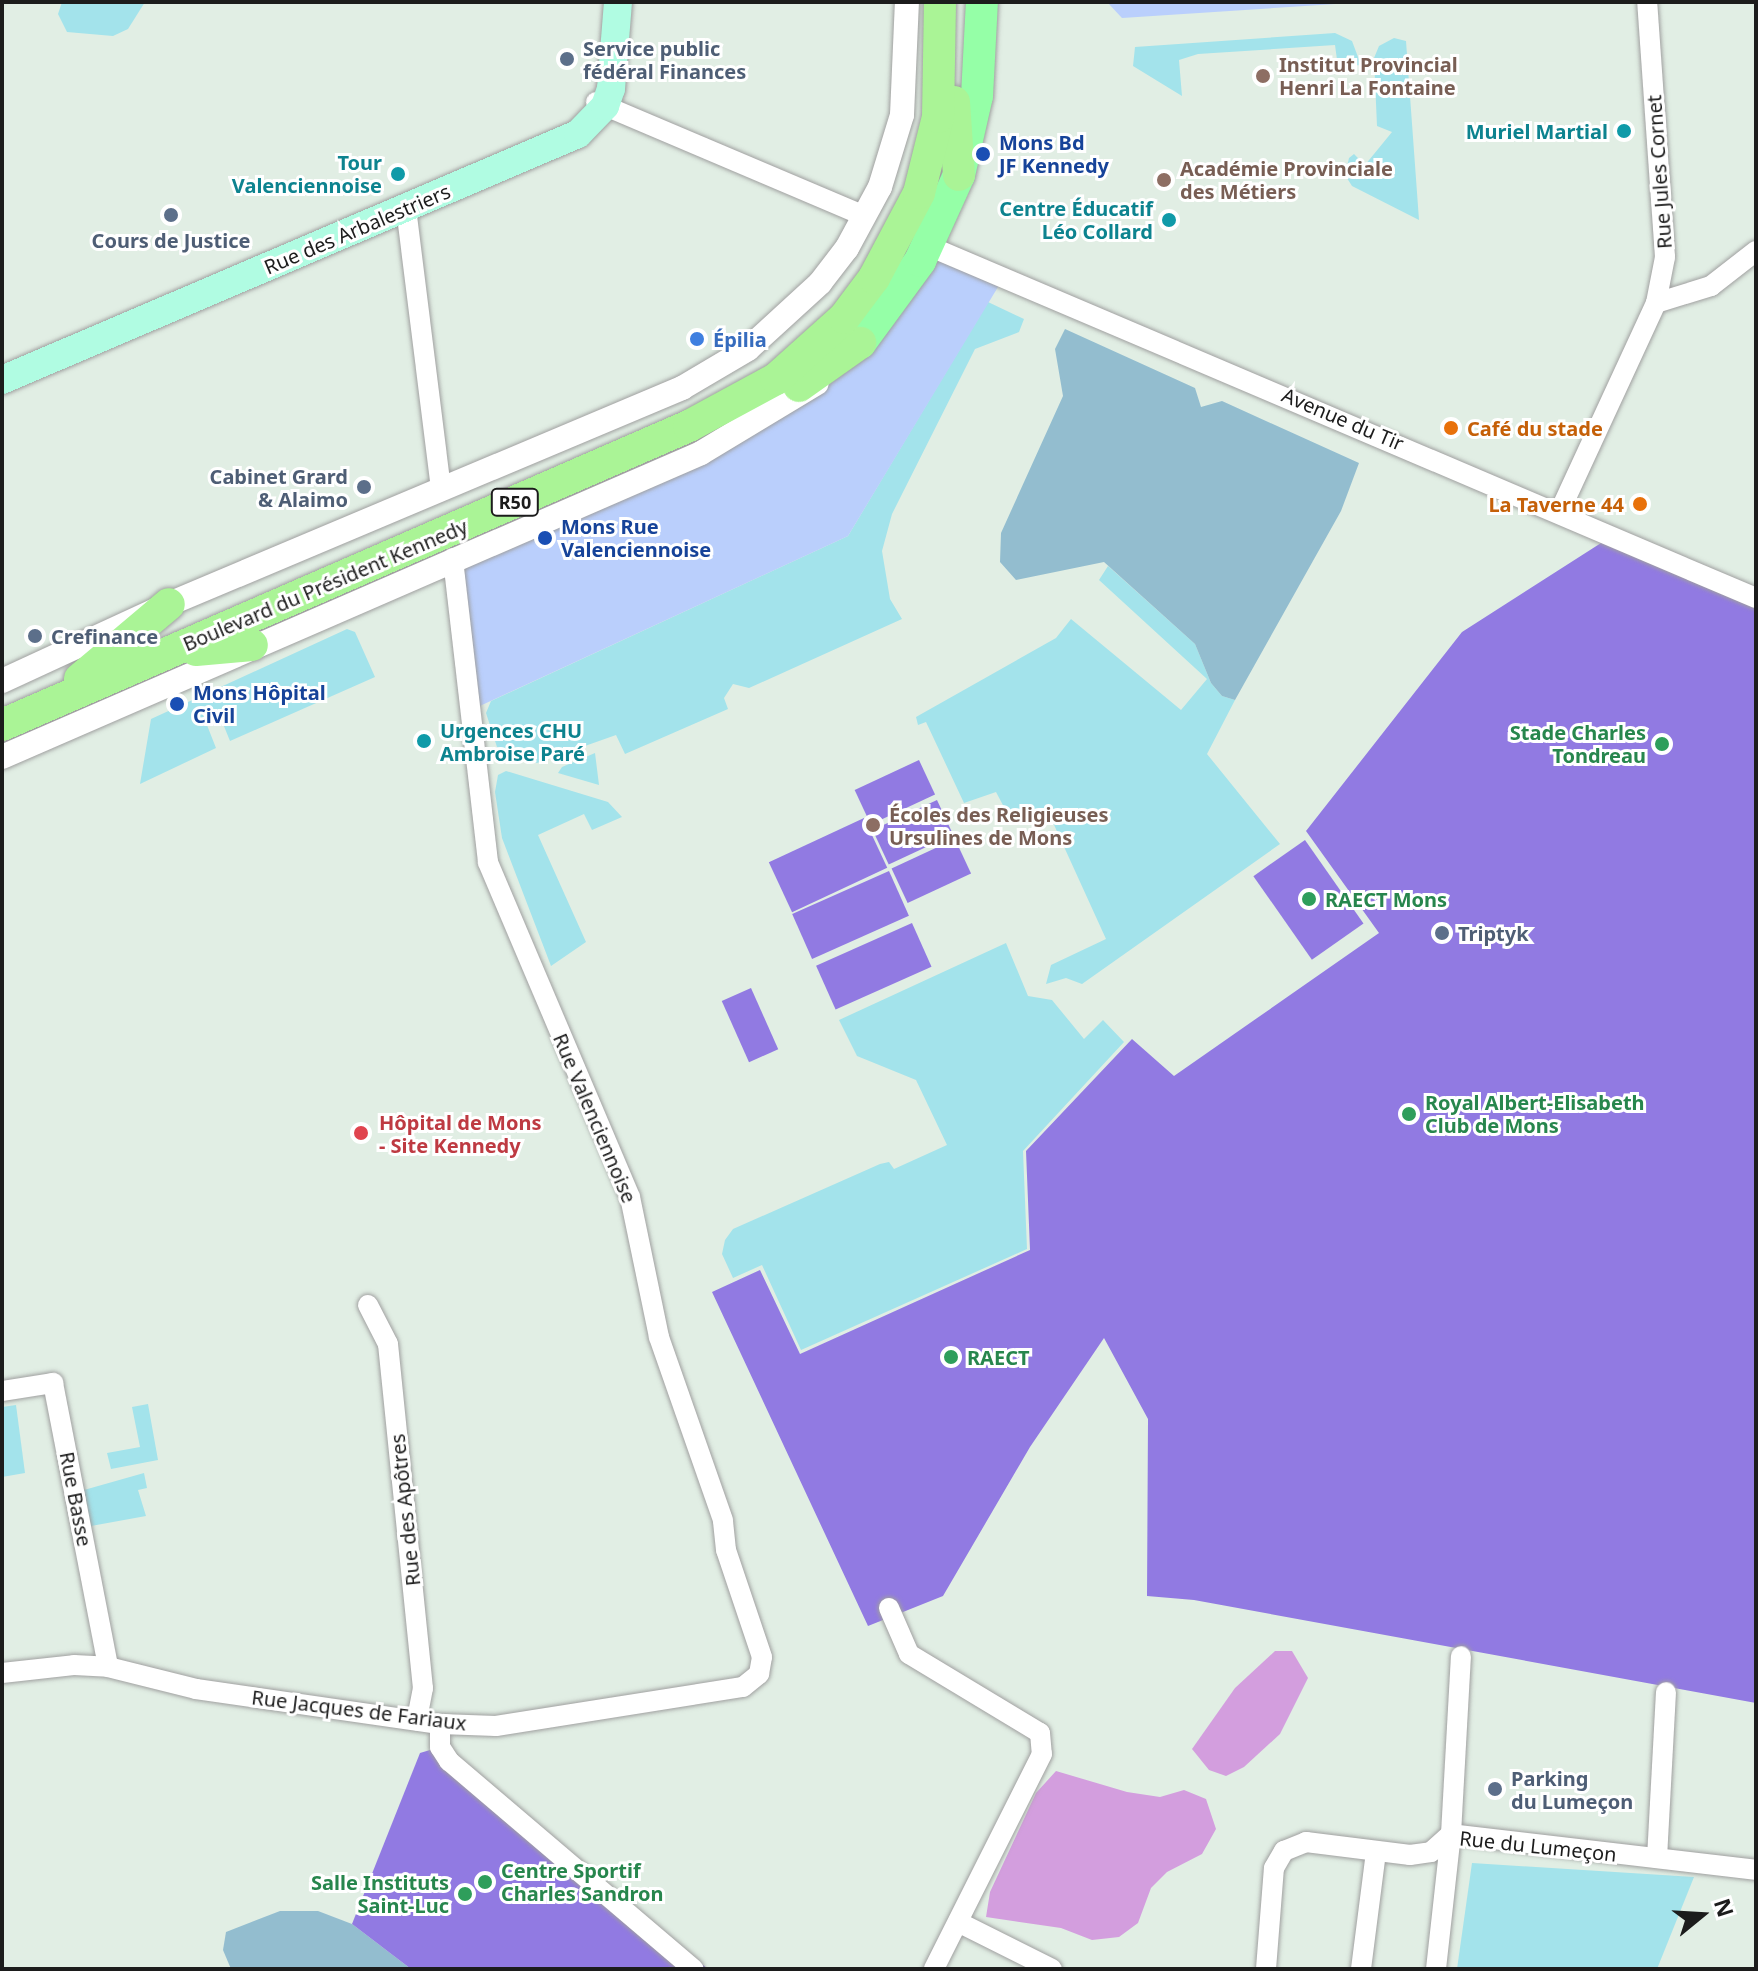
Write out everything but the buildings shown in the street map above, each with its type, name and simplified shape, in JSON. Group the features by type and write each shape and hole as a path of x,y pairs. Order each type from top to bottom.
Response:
{"highway":[{"path":"900,233 926,115 923,2"},
{"name":"Boulevard du Président Kennedy","path":"11,721 689,426 776,379 812,350 844,318 900,233 923,183 934,142 942,59 940,2"},
{"path":"950,2 959,175"},
{"path":"689,426 741,417 777,403 860,343"},
{"path":"11,721 100,664 169,604"},
{"path":"154,659 252,645"}],"main road":[{"path":"601,104 614,72 618,2"},
{"path":"860,343 904,287 931,240 959,175 977,96 982,2"},
{"name":"Rue des Arbalestriers","path":"2,380 578,134 601,104"}],"street":[{"path":"2,681 169,604 716,369 758,340 820,283 865,216 891,156 902,115 907,2"},
{"name":"Rue Jules Cornet","path":"1559,513 1656,303 1665,257 1647,2"},
{"path":"601,104 865,216"},
{"path":"406,208 441,489"},
{"name":"Avenue du Tir","path":"931,240 938,250 1756,598"},
{"path":"1656,303 1711,286 1756,251"},
{"name":"Boulevard du Président Kennedy","path":"2,757 730,438 812,388 860,343"},
{"name":"Rue Valenciennoise","path":"453,558 488,862 630,1197 659,1337 723,1520 726,1550 762,1657 759,1674"},
{"name":"Rue des Apôtres","path":"368,1305 388,1344 423,1688 417,1720"},
{"name":"Rue Basse","path":"2,1391 53,1383 108,1667"},
{"path":"889,1608 909,1654 1040,1733 1042,1754 934,1969"},
{"path":"1266,1969 1274,1868 1284,1851 1306,1842 1376,1852 1431,1852 1451,1834 1461,1656"},
{"name":"Rue Jacques de Fariaux","path":"2,1673 74,1665 108,1667 196,1689 440,1724 532,1721 743,1687 759,1674"},
{"path":"1657,1858 1666,1692"},
{"path":"440,1724 440,1747 449,1761 693,1969"},
{"name":"Rue du Lumeçon","path":"1436,1969 1451,1834 1756,1870"},
{"path":"1361,1969 1376,1852"},
{"path":"958,1922 1052,1969"}],"shaded area":[{"path":"62,2 145,2 128,29 113,36 67,32 58,14"},
{"path":"1107,2 1366,2 1122,18"},
{"path":"1335,33 1352,41 1361,65 1338,67 1335,45 1198,54 1179,60 1182,96 1133,66 1135,47"},
{"path":"1394,38 1406,41 1419,220 1352,186 1345,175 1349,158 1354,154 1365,165 1392,132 1377,126 1374,58 1379,46"},
{"path":"938,250 1004,277 848,536 469,711 455,568 817,394 867,349"},
{"path":"988,302 1024,319 1019,332 975,349 892,514 882,551 890,599 902,619 749,688 733,684 724,698 728,709 625,754 616,735 537,763 497,747 486,713 491,701 848,536"},
{"path":"1065,329 1195,388 1201,407 1222,401 1359,463 1341,511 1235,700 1222,696 1211,683 1195,644 1104,562 1016,580 1000,562 1001,533 1063,396 1055,349"},
{"name":"Royal Albert-Elisabeth Club de Mons","path":"1612,536 1756,598 1756,1703 1194,1600 1147,1596 1148,1419 1104,1338 1030,1447 943,1596 868,1626 712,1292 760,1270 800,1354 1030,1250 1026,1151 1132,1039 1174,1076 1379,933 1306,831 1462,632"},
{"path":"1108,566 1195,644 1211,683 1222,696 1235,700 1207,754 1280,844 1082,984 1066,978 1046,984 1051,965 1106,939 1050,816 1013,824 996,792 964,803 926,722 918,725 916,717 1056,638 1071,619 1181,710 1207,679 1099,580"},
{"path":"347,629 355,632 375,677 230,741 217,709 203,715 216,748 140,784 151,719"},
{"path":"595,753 599,785 558,773 562,767"},
{"path":"919,760 935,794 871,824 855,790"},
{"path":"506,771 608,802 622,817 592,830 584,814 538,835 586,942 551,966 502,838 495,792 498,775"},
{"path":"937,800 953,834 889,864 873,830"},
{"path":"864,818 887,868 792,912 769,862"},
{"path":"955,839 971,873 908,903 892,869"},
{"name":"RAECT Mons","path":"1305,840 1364,924 1312,960 1253,876"},
{"path":"889,871 909,916 812,959 792,914"},
{"path":"912,923 932,967 836,1010 816,966"},
{"path":"1006,943 1028,996 1052,1000 1084,1039 1103,1020 1124,1042 1023,1151 1027,1249 801,1350 762,1265 733,1278 722,1254 725,1240 733,1229 880,1164 889,1162 894,1169 947,1145 916,1080 857,1056 839,1020"},
{"path":"751,988 778,1049 749,1062 722,1001"},
{"path":"148,1404 158,1460 111,1469 107,1453 140,1447 132,1407"},
{"path":"16,1405 25,1473 2,1477 2,1407"},
{"path":"144,1473 147,1488 138,1490 146,1516 91,1526 84,1490"},
{"path":"1275,1651 1292,1651 1308,1678 1280,1734 1244,1767 1226,1776 1209,1770 1192,1749 1235,1688"},
{"name":"Centre Sportif Charles Sandron","path":"440,1747 708,1969 411,1969 352,1924 420,1753"},
{"path":"1056,1771 1127,1792 1160,1797 1184,1790 1206,1799 1216,1829 1202,1854 1167,1872 1151,1888 1138,1923 1119,1937 1092,1940 1061,1928 986,1917 990,1892 1036,1793"},
{"path":"1472,1863 1694,1877 1657,1969 1457,1969"},
{"path":"280,1911 318,1911 352,1924 411,1969 231,1969 223,1950 226,1932"}],"place":[{"name":"Service public fédéral Finances","path":"567,59"},
{"name":"Institut Provincial Henri La Fontaine","path":"1263,76"},
{"name":"Muriel Martial","path":"1624,131"},
{"name":"Mons Bd JF Kennedy","path":"983,154"},
{"name":"Tour Valenciennoise","path":"398,174"},
{"name":"Académie Provinciale des Métiers","path":"1164,180"},
{"name":"Cours de Justice","path":"171,215"},
{"name":"Centre Éducatif Léo Collard","path":"1169,220"},
{"name":"Épilia","path":"697,339"},
{"name":"Café du stade","path":"1451,428"},
{"name":"Cabinet Grard & Alaimo","path":"364,487"},
{"name":"La Taverne 44","path":"1640,504"},
{"name":"Mons Rue Valenciennoise","path":"545,538"},
{"name":"Crefinance","path":"35,636"},
{"name":"Mons Hôpital Civil","path":"177,704"},
{"name":"Urgences CHU Ambroise Paré","path":"424,741"},
{"name":"Stade Charles Tondreau","path":"1662,744"},
{"name":"Écoles des Religieuses Ursulines de Mons","path":"873,825"},
{"name":"RAECT Mons","path":"1309,899"},
{"name":"Triptyk","path":"1442,933"},
{"name":"Royal Albert-Elisabeth Club de Mons","path":"1409,1114"},
{"name":"Hôpital de Mons - Site Kennedy","path":"361,1133"},
{"name":"RAECT","path":"951,1357"},
{"name":"Parking du Lumeçon","path":"1495,1789"},
{"name":"Centre Sportif Charles Sandron","path":"485,1882"},
{"name":"Salle Instituts Saint-Luc","path":"465,1894"}]}
